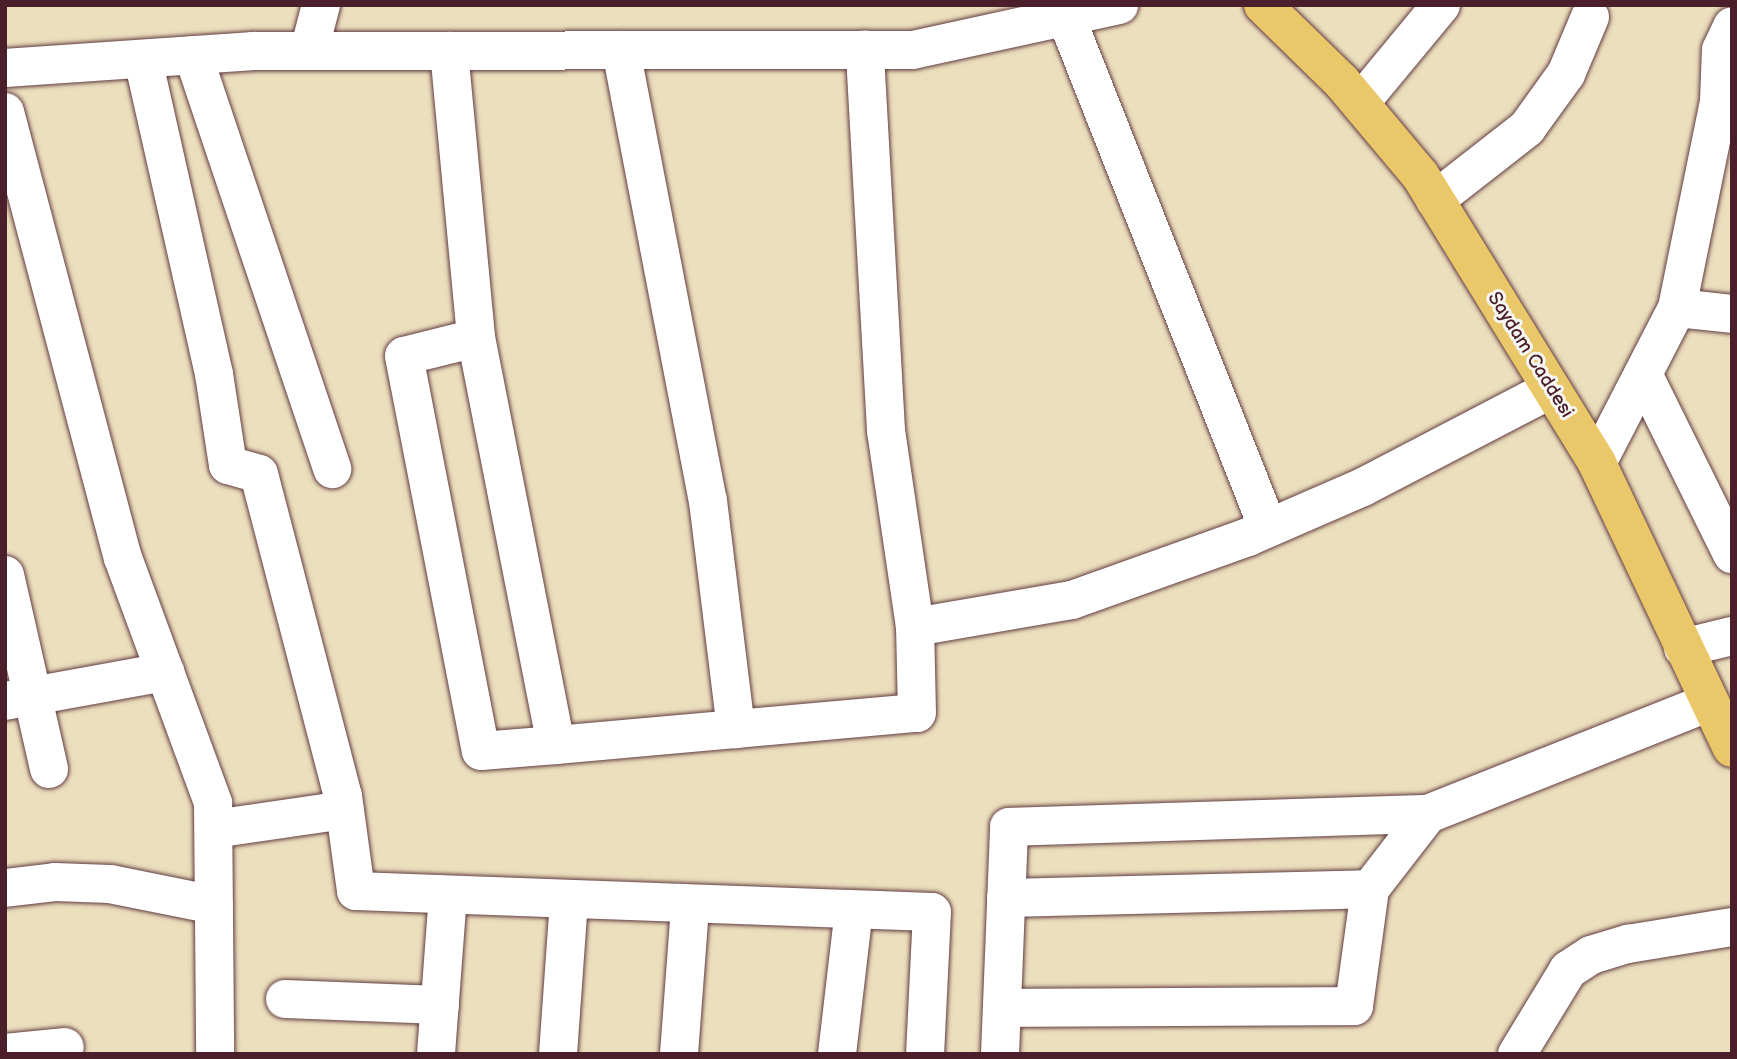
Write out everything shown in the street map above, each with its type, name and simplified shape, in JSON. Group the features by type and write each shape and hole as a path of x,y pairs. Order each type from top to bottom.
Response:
{"main road":[{"name":"Saydam Caddesi","path":"1263,5 1360,103 1435,200 1597,463 1732,748"}],"street":[{"path":"309,51 321,5"},
{"path":"5,68 194,55 309,51 913,50 1119,5"},
{"path":"1360,103 1441,5"},
{"path":"1066,17 1268,528"},
{"path":"1435,200 1527,128 1566,74 1590,17"},
{"path":"1597,463 1677,308 1726,103 1721,50 1732,26"},
{"path":"621,50 708,501 736,729"},
{"path":"476,338 404,356 481,751 917,713 915,626 886,430 865,50"},
{"path":"449,51 476,338 556,745"},
{"path":"194,55 332,469"},
{"path":"143,59 214,374 228,465 258,474 345,810 356,891 690,906 932,912 925,1054"},
{"path":"5,111 123,558 214,803 215,1054"},
{"path":"1677,308 1732,314"},
{"path":"1643,374 1732,554"},
{"path":"915,626 1072,600 1268,528 1363,487 1551,389"},
{"path":"5,575 19,699 49,769"},
{"path":"1683,648 1732,636"},
{"path":"19,699 165,672"},
{"path":"1000,1054 1009,827 1428,814 1709,702"},
{"path":"214,828 345,810"},
{"path":"1002,1008 1354,1006 1370,889 1428,814"},
{"path":"5,888 55,882 110,884 214,905"},
{"path":"1006,898 1370,889"},
{"path":"436,1054 448,896"},
{"path":"558,1054 569,901"},
{"path":"679,1054 690,906"},
{"path":"837,1054 854,910"},
{"path":"1517,1054 1568,970 1591,955 1628,944 1732,927"},
{"path":"285,999 440,1005"},
{"path":"5,1053 65,1047"}]}
